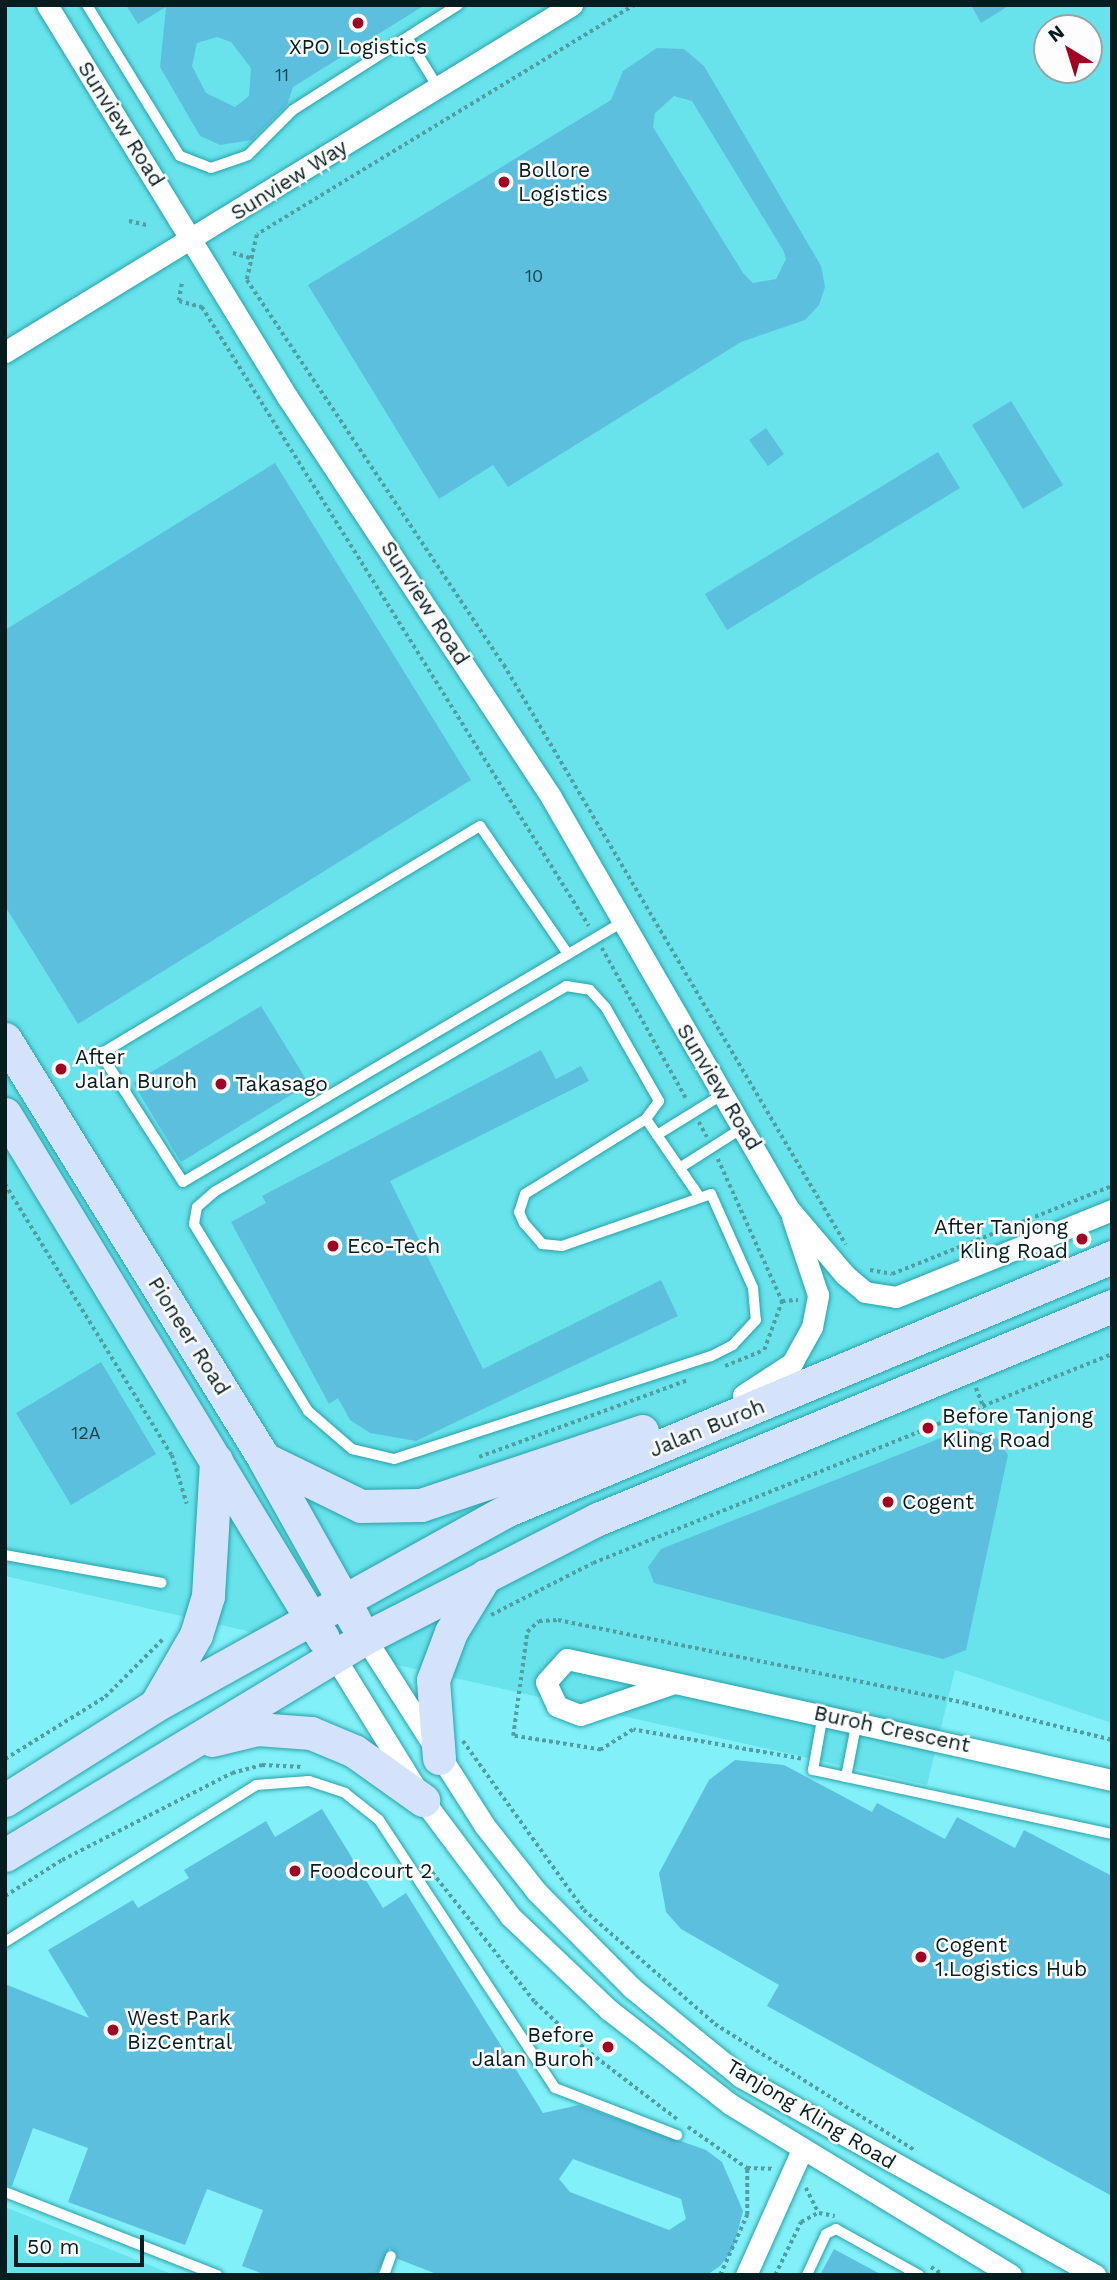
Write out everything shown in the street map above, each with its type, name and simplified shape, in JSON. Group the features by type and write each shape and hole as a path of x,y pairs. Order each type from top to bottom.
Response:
{"main road":[{"name":"Pioneer Road","path":"5,1039 264,1459 365,1638"},
{"name":"Pioneer Road","path":"5,1114 334,1656"},
{"name":"Jalan Buroh","path":"312,1619 510,1509 1112,1257"},
{"name":"Jalan Buroh","path":"334,1656 598,1519 1112,1306"},
{"path":"264,1459 360,1506 421,1505 743,1395 875,1358"},
{"path":"154,1706 196,1635 208,1596 216,1460"},
{"path":"439,1758 433,1680 451,1632 485,1576"},
{"path":"5,1800 154,1706 312,1619"},
{"path":"5,1855 334,1656"},
{"path":"183,1747 257,1729 311,1732 354,1751 423,1800"}],"street":[{"name":"Sunview Road","path":"47,5 288,398 551,797 621,923 744,1127 789,1209 818,1295 812,1328 792,1363 743,1395"},
{"name":"Sunview Way","path":"5,352 439,89 572,5"},
{"name":"Sunview Road","path":"789,1209 845,1276 864,1292 888,1297 1112,1210"},
{"name":"Tanjong Kling Road","path":"365,1638 439,1758 537,1892 632,1989 741,2077 1095,2275"},
{"name":"Tanjong Kling Road","path":"334,1656 423,1800 510,1916 609,2010 730,2104 1011,2275"},
{"name":"Buroh Crescent","path":"671,1684 580,1715 557,1706 546,1682 567,1659 671,1684 858,1721 1112,1780"},
{"path":"746,2275 802,2150"}],"lane":[{"path":"87,5 180,156 211,168 248,155 293,110 458,5"},
{"path":"408,38 439,89"},
{"path":"568,954 480,826 105,1046 102,1058 183,1182 621,923"},
{"path":"566,986 590,990 606,1008 659,1101 646,1119 525,1194 519,1212 531,1235 550,1247 562,1246 699,1196 715,1196 753,1288 756,1320 733,1345 394,1459 352,1449 308,1411 194,1224 197,1207 214,1192 566,986"},
{"path":"657,1135 723,1094"},
{"path":"646,1119 699,1196"},
{"path":"681,1167 711,1145 744,1127"},
{"path":"5,1555 162,1583"},
{"path":"823,1714 814,1766 846,1777 1112,1834"},
{"path":"846,1777 858,1721"},
{"path":"5,1942 256,1785 309,1781 345,1793 379,1820 555,2088 677,2135"},
{"path":"5,2192 218,2275"},
{"path":"807,2275 826,2234 836,2229 919,2275"},
{"path":"384,2275 391,2256"}],"path":[{"path":"635,5 257,235 247,280 505,665 851,1253"},
{"path":"129,221 147,225"},
{"path":"233,253 251,258"},
{"path":"182,284 179,301 202,307 596,937 711,1145 782,1301"},
{"path":"5,1184 172,1455 188,1513"},
{"path":"483,1620 593,1563 1112,1353"},
{"path":"814,1766 633,1730 601,1750 513,1736 527,1632 539,1621 558,1620 965,1703 1112,1740"},
{"path":"5,1759 105,1697 170,1627"},
{"path":"457,1730 584,1910 715,2024 919,2153"},
{"path":"5,1896 62,1860 232,1773 262,1765 297,1766"},
{"path":"720,2275 747,2215 747,2168"},
{"path":"775,2275 801,2222 819,2213"}],"shaded area":[{"path":"5,5 1112,5 1112,1723 955,1670 927,1785 5,1576"},
{"path":"5,2207 174,2275 5,2275"}],"building":[{"path":"126,5 425,5 293,87 287,105 252,140 220,145 200,136 160,67 166,7 138,24","holes":["217,37 231,42 251,68 249,96 235,107 206,93 192,66 197,43"]},
{"path":"971,5 1010,5 981,23"},
{"path":"657,48 684,49 704,66 821,266 825,287 819,305 805,320 741,342 508,487 493,465 439,499 308,285 611,100 623,71","holes":["674,96 692,101 783,250 786,259 776,279 753,283 743,273 653,127 655,113"]},
{"path":"1011,401 1063,485 1023,509 972,425"},
{"path":"766,428 784,454 768,466 749,440"},
{"path":"938,452 960,488 727,630 705,594"},
{"path":"275,463 471,780 78,1024 5,906 5,630"},
{"name":"Takasago","path":"261,1006 309,1084 181,1162 133,1083"},
{"name":"Eco-Tech","path":"541,1050 556,1079 581,1066 589,1081 390,1181 483,1369 661,1280 678,1316 416,1441 370,1433 350,1420 338,1398 329,1404 231,1222 266,1203 262,1196"},
{"path":"101,1362 156,1454 71,1505 16,1413"},
{"name":"Cogent","path":"966,1428 996,1437 1008,1455 966,1650 943,1659 654,1583 648,1567 661,1549"},
{"name":"Cogent 1.Logistics Hub","path":"735,1760 784,1765 872,1812 877,1803 945,1839 957,1817 1015,1848 1024,1830 1112,1876 1112,2196 767,2006 779,1985 681,1929 666,1912 659,1873 709,1780"},
{"name":"West Park BizCentral","path":"322,1809 383,1908 406,1893 543,2113 579,2105 706,2150 722,2162 743,2211 733,2249 720,2266 707,2275 439,2275 398,2259 390,2248 376,2275 266,2275 242,2266 263,2210 207,2189 185,2245 68,2202 88,2148 33,2128 12,2186 5,2184 5,1984 89,2018 48,1950 133,1900 138,1908 189,1878 184,1870 266,1821 275,1837","holes":["573,2159 681,2199 686,2219 669,2230 570,2192 559,2179"]},
{"path":"834,2249 882,2275 820,2275"}],"place":[{"name":"XPO Logistics","path":"358,23"},
{"name":"Bollore Logistics","path":"504,182"},
{"name":"After Jalan Buroh","path":"61,1069"},
{"name":"Takasago","path":"221,1084"},
{"name":"After Tanjong Kling Road","path":"1082,1239"},
{"name":"Eco-Tech","path":"333,1246"},
{"name":"Before Tanjong Kling Road","path":"928,1428"},
{"name":"Cogent","path":"888,1502"},
{"name":"Foodcourt 2","path":"295,1871"},
{"name":"Cogent 1.Logistics Hub","path":"921,1957"},
{"name":"West Park BizCentral","path":"113,2030"},
{"name":"Before Jalan Buroh","path":"608,2047"}]}
